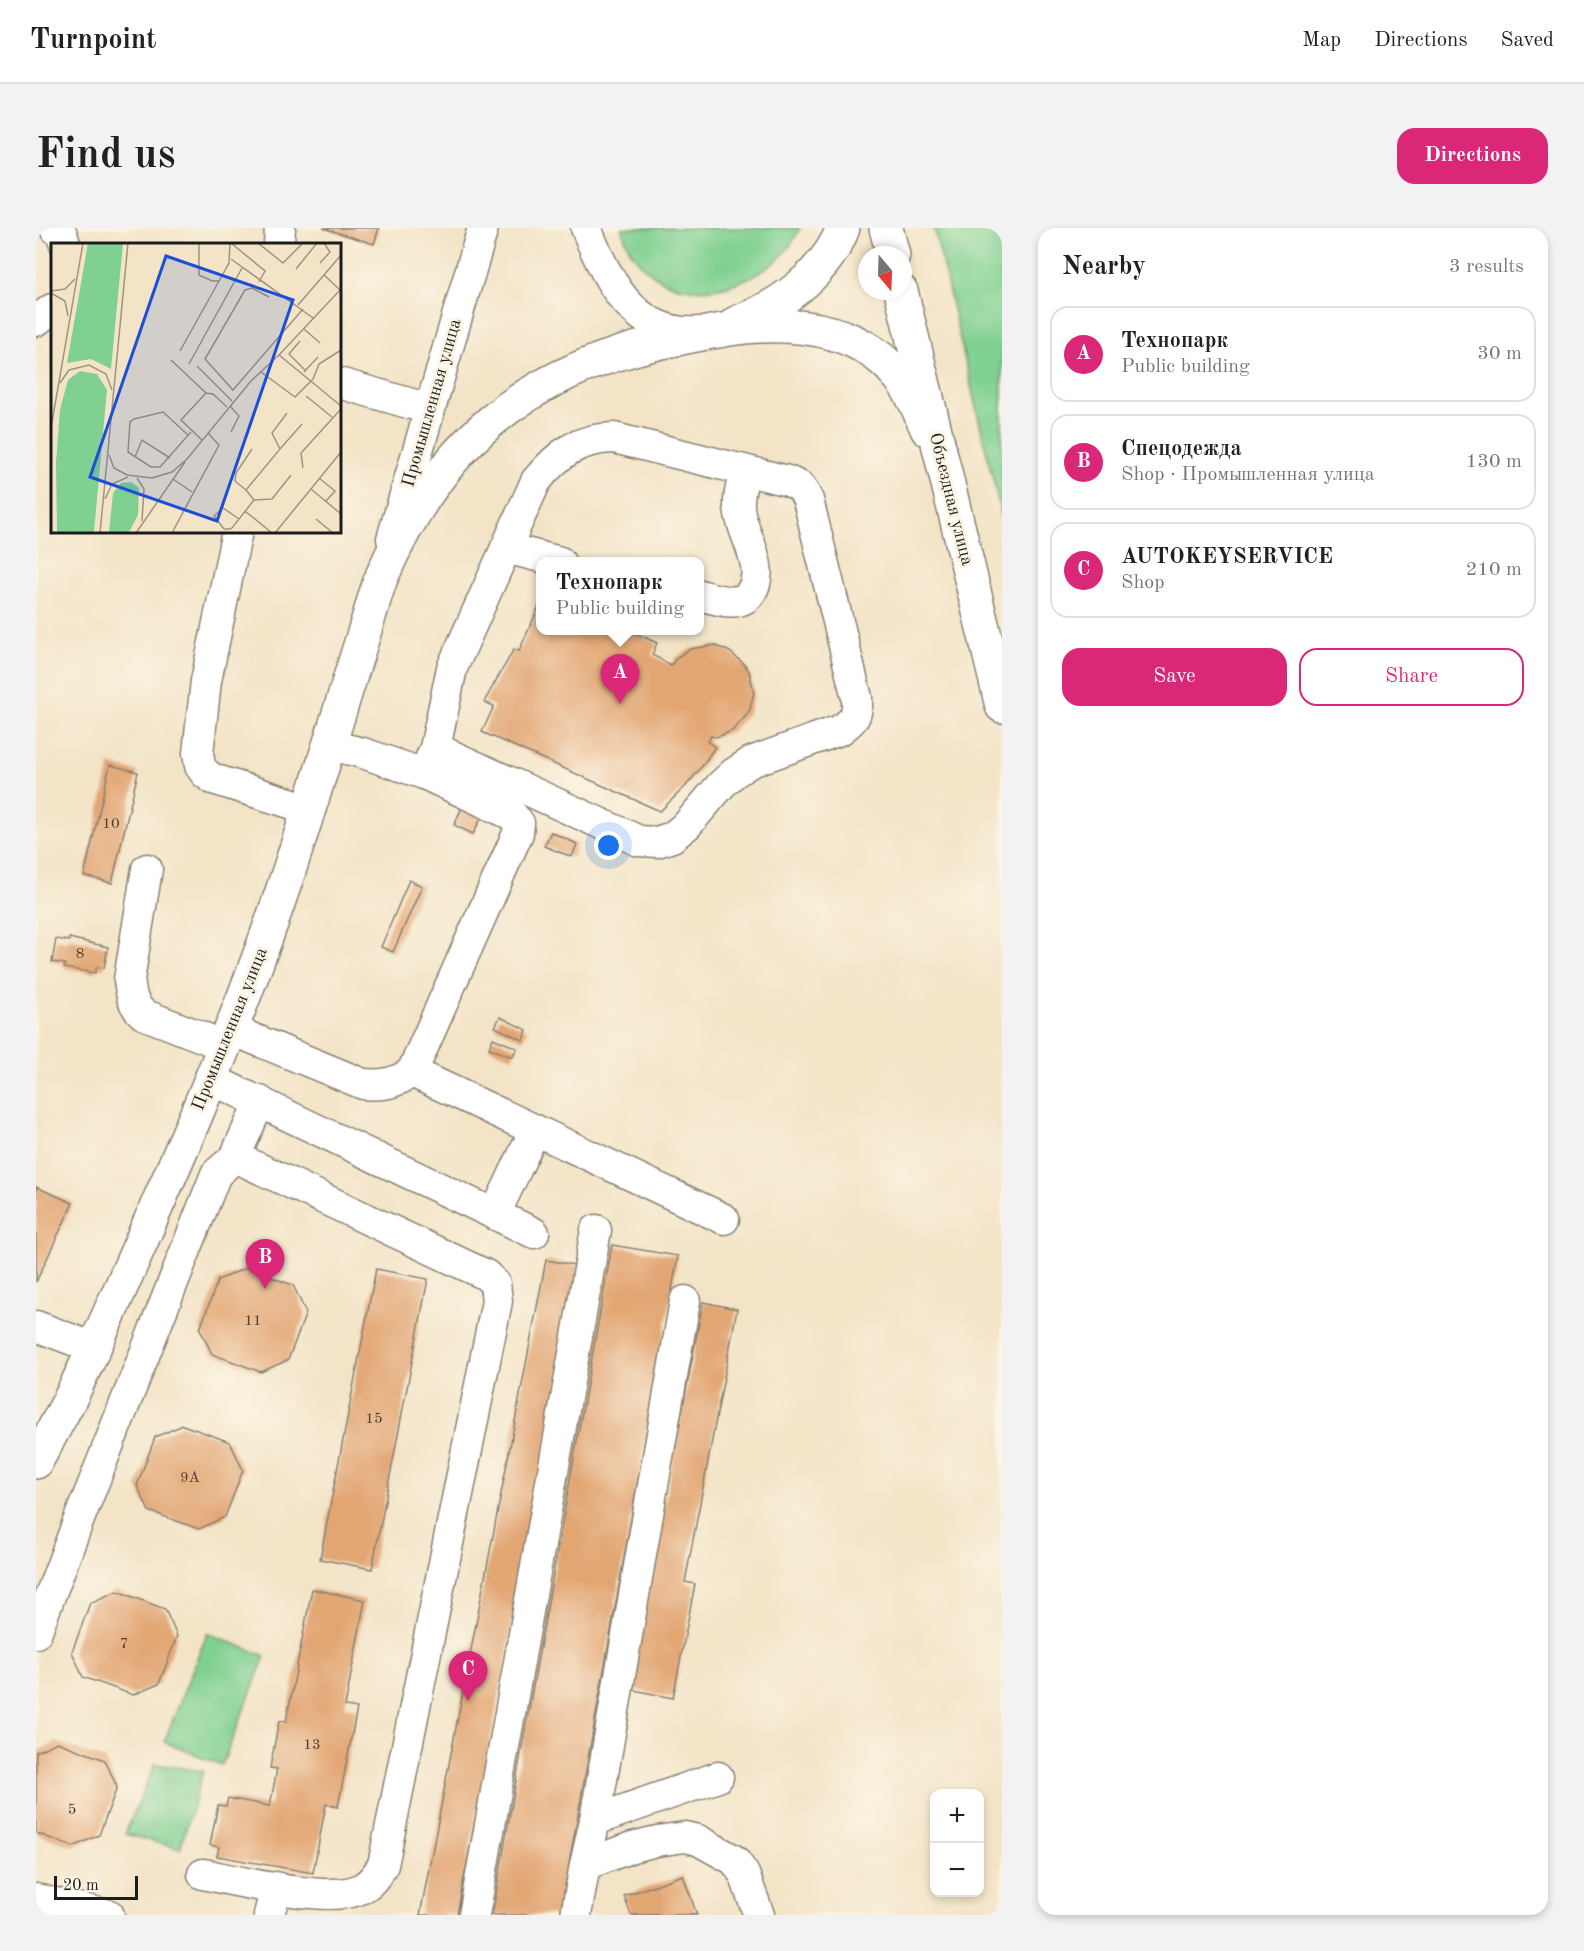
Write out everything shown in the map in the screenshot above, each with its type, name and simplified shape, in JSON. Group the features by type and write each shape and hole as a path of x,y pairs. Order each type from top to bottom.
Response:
{"main road":[{"path":"711,331 765,310 799,286 830,252 843,228"},
{"path":"886,228 891,246"},
{"name":"Объездная улица","path":"903,300 1002,706"},
{"path":"711,331 761,326 812,328 842,336 869,349 895,372 909,391 945,472"},
{"name":"Промышленная улица","path":"36,1462 70,1400 94,1348 228,1038 283,889 381,579 415,511 436,479 477,433 516,401 578,369 612,356 711,331"}],"street":[{"path":"55,228 62,234 65,243"},
{"path":"279,243 280,228"},
{"name":"Промышленная улица","path":"381,579 483,228"},
{"path":"586,228 613,286 640,315 652,323 681,332 711,331"},
{"path":"36,321 51,310"},
{"path":"340,383 429,409"},
{"path":"330,745 363,753 429,761 639,841 657,842 672,837 687,825 734,773 751,762 840,730 852,721 858,710 857,698 808,500 801,487 614,438 595,438 572,448 553,461 536,482 452,668 429,761"},
{"path":"704,596 736,601 749,597 755,586 758,571 739,509 739,493 745,471"},
{"path":"237,532 206,681 198,753 200,766 213,779 309,809"},
{"path":"506,548 543,557"},
{"path":"147,869 129,980 131,997 143,1014 228,1038 363,1084 387,1084 400,1080 412,1072 506,861 518,833 519,823 512,815 429,761"},
{"path":"412,1072 724,1219"},
{"path":"211,1079 534,1233"},
{"path":"36,1633 216,1174 235,1157 260,1101"},
{"path":"495,1214 535,1130"},
{"path":"203,1874 272,1901 344,1894 362,1888 375,1878 383,1864 497,1301 495,1284 486,1275 235,1157"},
{"path":"474,1915 596,1230"},
{"path":"576,1915 595,1820 685,1301"},
{"path":"36,1326 94,1348"},
{"path":"595,1820 718,1777"},
{"path":"585,1865 632,1847 657,1841 685,1837 698,1840 734,1860 744,1874 759,1915"},
{"path":"36,1899 110,1915"}],"green space":[{"path":"621,228 800,228 791,244 765,269 732,285 699,290 668,283 654,275 630,250"},
{"path":"934,228 1002,228 1002,518"},
{"path":"207,1633 265,1656 222,1765 164,1742"},
{"path":"155,1764 203,1771 180,1849 125,1834"}],"building":[{"path":"323,228 379,228 374,244"},
{"path":"536,613 536,635 640,635 657,643 652,655 671,665 677,657 690,649 715,645 730,652 744,664 749,671 754,692 746,716 732,731 716,737 711,736 708,742 715,747 685,787 660,811 482,732 494,706 484,702 514,649 519,651"},
{"path":"110,765 138,772 112,883 84,876"},
{"path":"463,805 483,814 473,834 454,825"},
{"path":"551,832 577,844 572,857 544,846"},
{"path":"409,880 422,886 393,952 381,947"},
{"path":"69,938 108,947 104,968 97,967 95,973 64,968 65,964 52,962 56,939 69,941"},
{"path":"500,1017 527,1030 523,1040 495,1027"},
{"path":"493,1038 517,1048 512,1057 489,1048"},
{"path":"36,1187 73,1203 36,1282"},
{"path":"612,1245 678,1256 560,1915 492,1915"},
{"path":"546,1260 581,1266 457,1915 420,1915"},
{"path":"246,1268 293,1285 306,1313 288,1360 261,1372 212,1354 200,1329 218,1280"},
{"path":"376,1269 428,1279 372,1569 320,1559"},
{"path":"703,1302 737,1309 685,1582 695,1584 673,1698 629,1689"},
{"path":"183,1425 230,1442 243,1470 225,1517 199,1529 149,1511 137,1486 155,1437"},
{"path":"312,1589 365,1600 345,1706 357,1708 338,1807 326,1804 313,1873 217,1856 219,1847 210,1845 218,1805 226,1806 228,1798 270,1806 277,1769 270,1768 279,1721 286,1722"},
{"path":"117,1591 165,1609 177,1636 159,1684 133,1695 83,1677 72,1652 90,1603"},
{"path":"57,1742 105,1760 117,1787 99,1835 73,1847 36,1833 36,1752"},
{"path":"683,1875 697,1915 631,1915 624,1896"}],"place":[{"name":"Технопарк","path":"620,704"},
{"name":"Спецодежда","path":"265,1289"},
{"name":"AUTOKEYSERVICE","path":"468,1701"}]}
